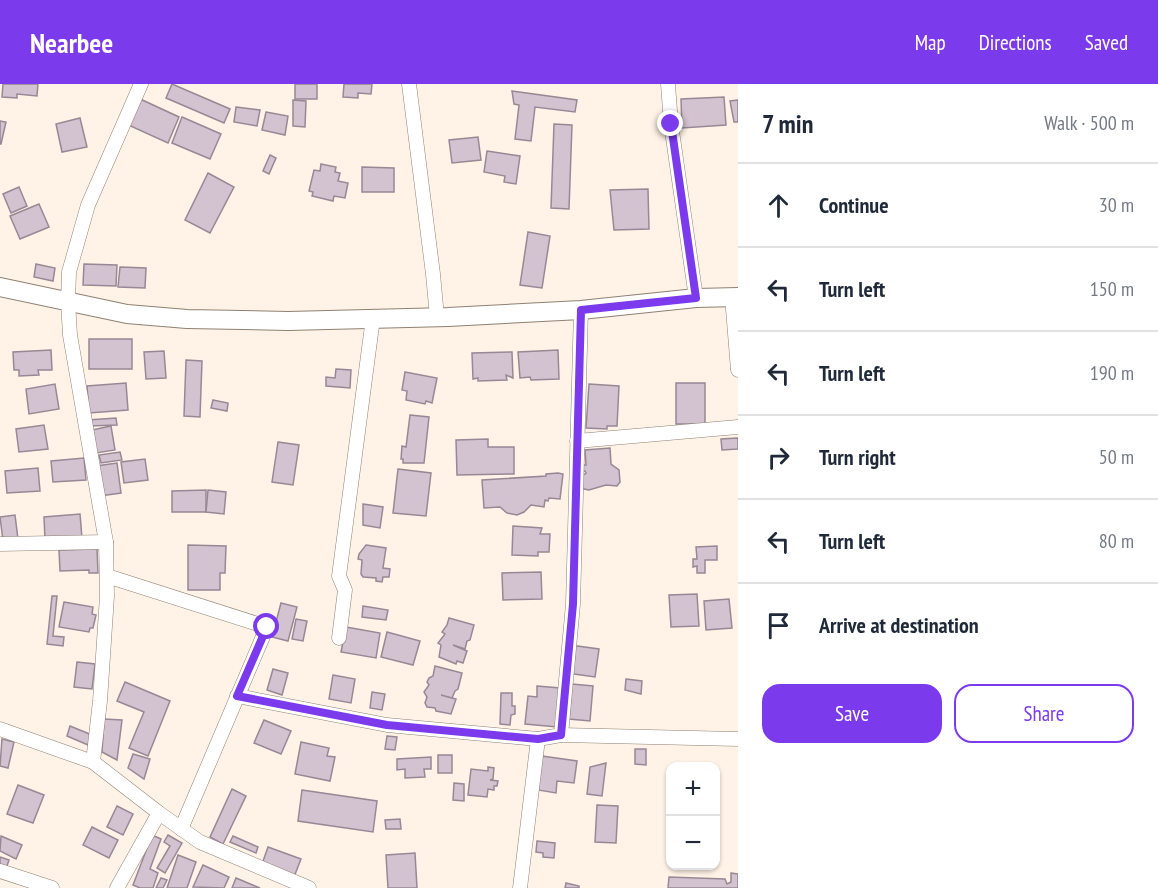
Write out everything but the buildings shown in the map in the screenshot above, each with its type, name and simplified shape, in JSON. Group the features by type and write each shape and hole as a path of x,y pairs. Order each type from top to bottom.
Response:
{"street":[{"path":"93,762 100,701 107,596 106,542 70,335 69,272 88,205 141,84"},
{"path":"409,84 434,274 437,317"},
{"path":"668,84 671,124 696,298"},
{"path":"0,287 127,314 187,319 288,321 581,310 696,298 735,297 738,370"},
{"path":"561,735 573,604 581,310"},
{"path":"339,638 345,590 339,576 373,318"},
{"path":"578,441 738,427"},
{"path":"0,544 106,542"},
{"path":"107,576 267,627 181,829"},
{"path":"237,696 387,725 538,739 561,735 738,739"},
{"path":"0,729 93,762 200,842 309,888"},
{"path":"519,888 538,739"},
{"path":"117,888 159,813"},
{"path":"0,871 52,888"}],"route":[{"path":"267,627 237,696 387,725 538,739 561,735 573,604 581,310 696,298 671,124"}]}
